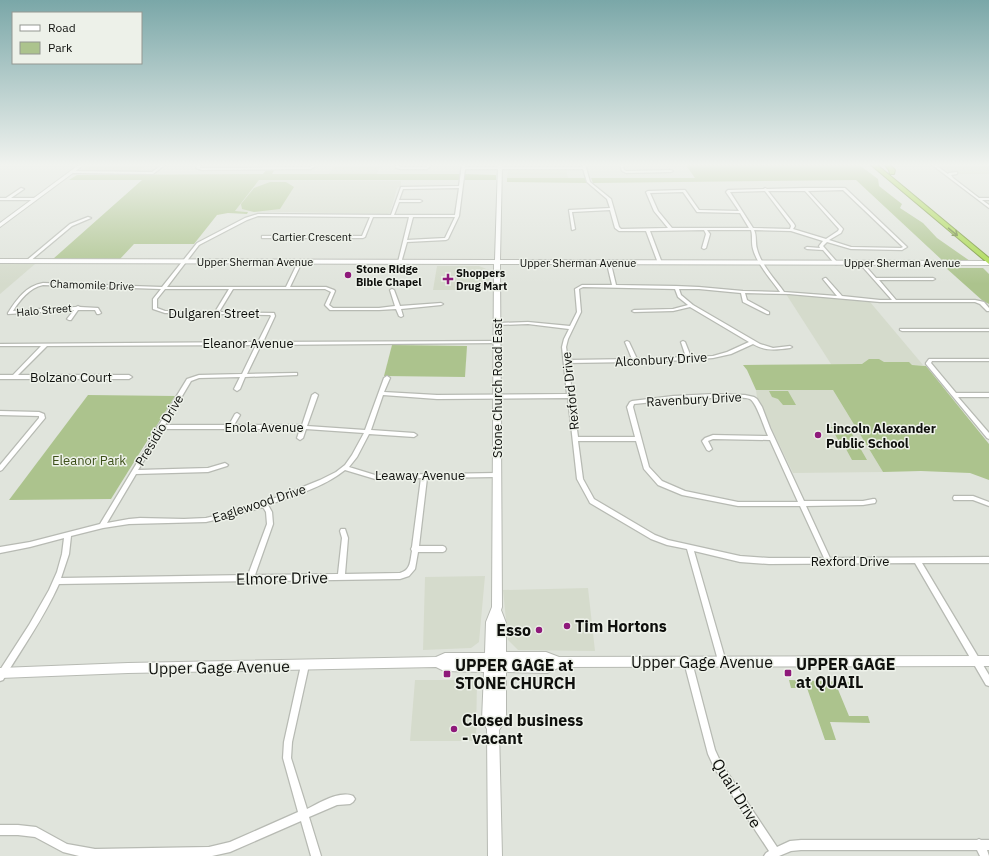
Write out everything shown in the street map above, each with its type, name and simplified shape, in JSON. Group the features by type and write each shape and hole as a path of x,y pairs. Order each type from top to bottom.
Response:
{"highway":[{"path":"919,204 989,263"},
{"path":"930,204 989,253"}],"main road":[{"path":"0,225 28,204"},
{"name":"Stone Church Road East","path":"493,728 500,720 501,663 501,622 496,611 497,263 499,204"},
{"name":"Upper Sherman Avenue","path":"0,261 610,264 989,263"},
{"name":"Stone Church Road East","path":"495,856 493,728 488,720 491,622 496,611"},
{"name":"Upper Gage Avenue","path":"1,674 136,668 437,662 444,666 489,662 547,668 559,662 989,661"}],"street":[{"path":"392,216 396,204"},
{"path":"405,241 446,239 456,216 458,204"},
{"path":"609,204 617,228 620,230 791,230 851,248 902,249 905,247 861,204"},
{"path":"653,204 656,211 671,229"},
{"path":"693,204 698,211 740,212"},
{"path":"735,204 755,235 755,251 783,293"},
{"path":"777,204 792,224 791,230"},
{"path":"819,204 841,228 840,232 822,244 823,249 836,263"},
{"path":"573,229 570,211 611,209"},
{"name":"Dulgaren Street","path":"237,389 242,376 273,316 272,314 159,312 155,309 155,299 202,241 255,216 456,216"},
{"name":"Cartier Crescent","path":"263,237 363,236 372,216"},
{"path":"400,262 411,216"},
{"path":"28,261 72,225 89,218"},
{"path":"704,248 708,234 705,229"},
{"path":"648,231 660,263"},
{"path":"807,248 823,249"},
{"path":"287,288 300,262"},
{"path":"610,264 614,286"},
{"path":"860,264 896,301"},
{"path":"825,279 841,298"},
{"path":"875,279 933,279"},
{"name":"Chamomile Drive","path":"10,313 15,305 34,286 38,284 106,284 163,288"},
{"name":"Rexford Drive","path":"989,310 982,303 975,301 896,301 676,287 579,287 577,289 579,312 564,347 580,479 592,501 653,537 690,548 758,561 989,560"},
{"path":"676,287 679,296 691,306 753,342 773,349 790,347"},
{"path":"163,288 330,289 333,291 327,306 332,309 441,304"},
{"path":"216,313 232,288"},
{"path":"392,290 396,307 401,316"},
{"path":"743,292 745,301 767,313"},
{"path":"634,311 673,310 691,306"},
{"path":"68,318 78,307"},
{"name":"Halo Street","path":"10,313 78,307 96,309 99,313"},
{"path":"497,324 528,324 572,328"},
{"path":"902,330 989,330"},
{"name":"Eleanor Avenue","path":"0,345 497,342"},
{"path":"627,342 635,361"},
{"path":"683,342 689,359"},
{"name":"Alconbury Drive","path":"566,362 689,359 729,353 753,342"},
{"path":"14,377 44,345"},
{"path":"989,360 929,361 929,365 989,437"},
{"path":"242,376 295,374"},
{"name":"Presidio Drive","path":"102,526 188,382 192,378 242,376"},
{"name":"Bolzano Court","path":"0,377 129,377"},
{"name":"Eaglewood Drive","path":"0,550 68,536 102,526 120,523 218,519 320,483 345,468 359,450 387,378"},
{"path":"381,393 437,397 570,396"},
{"path":"300,438 315,395"},
{"path":"954,395 989,395"},
{"name":"Ravenbury Drive","path":"802,504 738,504 676,491 660,483 646,468 630,407 632,403 718,396 745,396 753,398 828,560"},
{"path":"0,413 39,414 42,415 42,418 0,469"},
{"path":"231,426 236,415"},
{"name":"Enola Avenue","path":"160,427 303,427 414,435"},
{"path":"709,449 705,441 713,437 772,438"},
{"path":"575,439 639,439"},
{"path":"134,472 208,470 225,465"},
{"name":"Leaway Avenue","path":"345,468 375,477 496,475"},
{"name":"Elmore Drive","path":"56,581 407,574 413,567 424,476"},
{"path":"956,498 973,498 989,504"},
{"path":"802,504 863,503 873,501"},
{"path":"251,578 270,524 269,512 264,504"},
{"path":"341,576 345,538 343,532"},
{"path":"1,674 25,638 56,581 66,557 68,536"},
{"path":"690,548 722,662"},
{"path":"414,549 443,549"},
{"path":"917,560 989,682"},
{"name":"Quail Drive","path":"688,662 711,751 718,766 772,854"},
{"path":"305,665 287,750 290,773 316,856"},
{"path":"0,830 36,832 66,849 95,854 209,852 230,847 337,800 350,800"},
{"path":"772,854 790,846 801,845 984,844 985,856"}],"shaded area":[{"path":"240,204 393,204 390,213 387,214 235,211"},
{"path":"0,264 35,264 0,294"},
{"path":"437,266 479,266 489,270 490,290 433,290"},
{"path":"786,294 870,302 923,365 831,364"},
{"name":"Lincoln Alexander Public School","path":"756,390 833,390 883,472 793,473 757,398"},
{"path":"485,576 479,642 471,648 423,650 425,577"},
{"path":"588,588 595,651 518,650 508,640 503,590"},
{"path":"415,680 477,680 476,741 410,741"}],"green space":[{"path":"115,204 240,204 235,211 248,212 247,214 228,213 217,215 194,244 134,244 119,260 53,259"},
{"path":"241,204 283,204 280,209 254,212 242,209"},
{"path":"882,204 902,204 900,208 923,223 937,238 970,261 943,261"},
{"path":"946,268 983,268 989,274 989,304 983,301"},
{"path":"392,345 467,346 465,377 384,376"},
{"path":"869,359 879,359 884,362 909,362 912,365 926,366 989,444 989,480 970,473 921,471 883,472 833,390 756,390 747,370 743,365 862,364"},
{"path":"769,391 788,391 796,405 783,405 778,399 772,397"},
{"name":"Eleanor Park","path":"88,395 175,396 111,499 9,500"},
{"path":"831,427 848,427 867,460 852,460 846,449 843,449"},
{"path":"789,680 851,682 853,687 837,687 849,716 868,716 870,723 830,722 836,740 825,740 807,688 791,688"}],"place":[{"name":"Stone Ridge Bible Chapel","path":"348,275"},
{"name":"Shoppers Drug Mart","path":"448,279"},
{"name":"Lincoln Alexander Public School","path":"818,435"},
{"name":"Tim Hortons","path":"567,626"},
{"name":"Esso","path":"539,630"},
{"name":"UPPER GAGE at QUAIL","path":"788,673"},
{"name":"UPPER GAGE at STONE CHURCH","path":"447,674"},
{"name":"Closed business - vacant","path":"454,729"}]}
